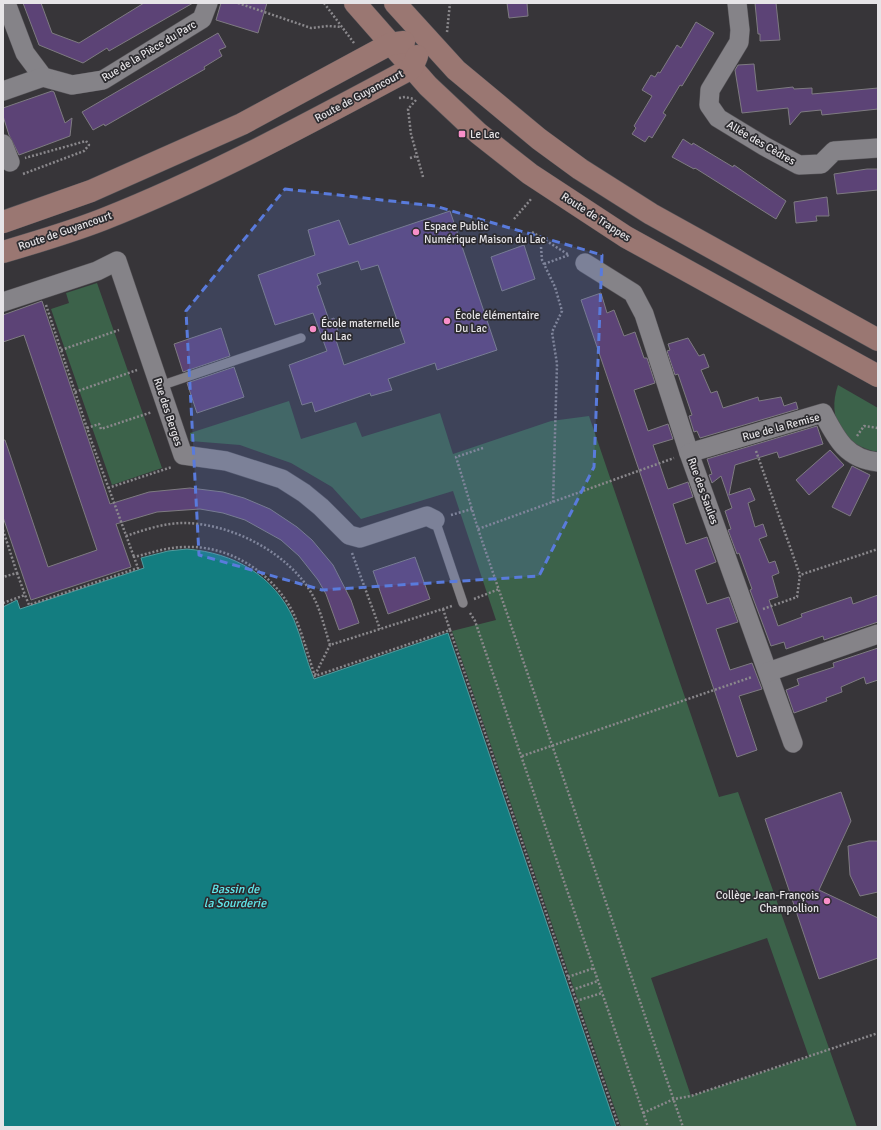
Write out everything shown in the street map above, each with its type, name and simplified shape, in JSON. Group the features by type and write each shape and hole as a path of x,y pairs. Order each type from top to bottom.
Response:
{"main road":[{"name":"Route de Trappes","path":"355,3 428,86 478,133 530,174 626,237 878,376"},
{"path":"395,3 437,36 456,70 539,139 580,169 651,214 878,340"},
{"path":"3,222 90,191 242,124 390,44 437,36"},
{"name":"Route de Guyancourt","path":"3,252 103,219 164,194 261,147 412,68 437,36"}],"street":[{"path":"3,91 43,77 25,53 6,3"},
{"name":"Rue de la Pièce du Parc","path":"43,77 72,85 103,80 202,19 208,3"},
{"name":"Allée des Cèdres","path":"737,3 740,30 739,42 710,90 709,105 718,118 799,165 821,164 834,151 878,148"},
{"path":"3,144 15,169"},
{"name":"Rue des Berges","path":"3,300 97,272 116,261 183,456 226,461 282,480 304,492 321,506 348,535 360,538 427,516 435,520"},
{"name":"Rue des Saules","path":"585,263 633,293 644,314 689,453 793,743"},
{"name":"Rue de la Remise","path":"689,453 823,413 837,440 846,450 860,458 878,462"},
{"path":"768,672 878,634"}],"lane":[{"path":"160,386 301,338"},
{"path":"435,520 463,603"}],"path":[{"path":"238,3 311,28 328,26 342,27"},
{"path":"324,3 357,47"},
{"path":"437,36 450,3"},
{"path":"416,100 408,108 411,134 423,177"},
{"path":"86,141 88,145 84,151 15,169 86,141"},
{"path":"410,158 417,156"},
{"path":"514,219 532,198"},
{"path":"532,232 569,255 544,264"},
{"path":"541,246 544,264 555,287 562,311 552,332 558,364 553,503"},
{"path":"3,530 29,605 138,568 108,488 43,299"},
{"path":"61,350 119,330"},
{"path":"75,392 153,365"},
{"path":"87,428 99,424 101,430 167,407"},
{"path":"846,450 864,426 878,428"},
{"path":"748,614 797,597 800,574 750,435"},
{"path":"483,448 456,457 478,529 683,1127"},
{"path":"478,529 689,453"},
{"path":"108,488 176,466 183,456"},
{"path":"435,520 472,509"},
{"path":"126,536 154,527 183,523 225,529 260,544 294,569 313,597 330,645 315,676"},
{"path":"134,557 159,550 185,547 205,548 241,560 267,578 280,591 291,608 315,676"},
{"path":"800,574 878,549"},
{"path":"351,551 380,629"},
{"path":"3,577 17,573"},
{"path":"330,645 463,603 499,589"},
{"path":"3,603 25,595"},
{"path":"463,603 475,621 648,1127"},
{"path":"443,609 619,1127"},
{"path":"315,676 450,630"},
{"path":"522,756 768,672"},
{"path":"568,977 594,968"},
{"path":"572,990 598,981"},
{"path":"576,1001 602,993"},
{"path":"643,1113 674,1099 691,1096 878,1033"}],"highlighted area":[{"path":"285,189 435,206 602,255 594,467 539,576 322,590 199,555 186,311"}],"green space":[{"path":"97,283 162,468 112,485 51,309 69,303 66,293"},
{"path":"838,385 878,408 878,452 866,449 856,444 847,437 841,429 836,420 834,409"},
{"path":"289,401 301,439 356,422 362,437 440,413 453,454 551,421 589,416 719,797 738,792 857,1127 621,1127 452,631 496,620 453,491 361,519 332,487 291,463 240,445 190,441 190,433","holes":["767,938 809,1057 691,1096 651,978"]}],"water":[{"name":"Bassin de la Sourderie","path":"187,549 221,555 236,561 251,569 275,590 286,604 294,620 314,679 448,633 616,1127 3,1127 3,607 17,600 20,609 144,568 141,558 168,551"}],"building":[{"path":"23,3 41,3 52,33 79,43 144,3 193,3 109,51 107,48 83,63 39,45"},
{"path":"221,3 267,3 258,33 216,20"},
{"path":"507,3 527,3 528,16 509,18"},
{"path":"755,3 776,3 780,40 760,41"},
{"path":"696,22 714,33 682,86 680,85 663,113 666,115 652,138 649,136 645,142 632,134 636,128 634,126 652,96 642,90 651,75 655,77 658,72 660,73 677,45 681,48"},
{"path":"218,33 226,47 219,50 222,56 204,67 205,69 105,126 104,124 93,130 82,112"},
{"path":"754,64 757,91 793,87 794,89 812,88 812,94 878,88 878,109 822,115 821,110 801,112 790,125 788,108 742,113 735,70 738,65"},
{"path":"52,91 54,92 65,123 72,118 70,136 19,155 9,135 3,116 3,108"},
{"path":"683,139 692,145 693,143 733,167 734,165 786,201 776,219 695,168 694,169 672,157"},
{"path":"867,169 878,169 878,190 837,194 834,174"},
{"path":"827,197 829,216 816,216 817,221 796,223 794,202"},
{"path":"450,211 497,350 437,370 435,363 388,379 392,390 371,396 370,393 315,412 312,402 302,405 289,365 327,351 313,313 275,325 258,275 315,255 308,230 339,220 349,245","holes":["358,261 361,270 378,265 405,343 344,365 335,337 339,335 334,318 329,320 317,286 321,284 317,274"]},
{"path":"524,245 535,279 502,291 491,257"},
{"path":"601,293 607,313 614,310 624,336 635,332 644,358 647,358 655,383 634,390 648,431 668,424 673,439 653,445 668,489 688,482 693,497 673,504 686,544 707,537 716,562 695,570 707,604 729,597 738,622 716,629 730,670 752,663 762,689 739,696 757,750 737,757 581,300"},
{"path":"42,301 110,504 149,492 190,488 223,492 244,498 270,509 297,527 312,540 333,565 351,600 359,623 339,630 326,594 318,580 299,556 281,540 245,520 223,513 200,509 157,512 116,524 131,567 31,600 3,517 3,440 5,440 48,567 97,550 24,335 3,342 3,315"},
{"path":"221,328 230,356 183,372 174,344"},
{"path":"688,338 699,356 704,354 709,367 701,370 711,393 717,391 723,408 758,397 759,401 781,397 784,406 796,402 798,409 700,438 697,431 694,432 689,416 692,415 678,374 675,375 667,351 670,350 668,344"},
{"path":"234,367 244,397 197,413 187,383"},
{"path":"817,426 823,444 779,458 777,452 735,465 729,495 750,488 755,500 748,503 755,527 763,524 767,536 759,539 769,563 775,561 779,573 772,576 778,597 769,600 778,626 802,617 801,614 851,597 853,604 878,595 878,622 824,640 823,636 786,649 784,642 771,646 750,590 752,589 739,553 737,554 728,530 731,529 725,511 732,508 721,476 712,483 709,475 712,474 707,459"},
{"path":"830,450 844,465 809,495 796,480"},
{"path":"852,466 870,475 850,516 832,507"},
{"path":"415,557 430,599 388,614 373,571"},
{"path":"878,648 878,680 866,684 864,677 841,687 842,692 826,698 827,701 794,713 786,690 799,685 797,679 834,667 833,663"},
{"path":"841,792 851,821 819,890 878,918 878,958 819,979 765,819"},
{"path":"869,841 878,841 878,892 860,896 850,875 848,846"}],"place":[{"name":"Le Lac","path":"462,134"},
{"name":"Espace Public Numérique Maison du Lac","path":"416,232"},
{"name":"École élémentaire Du Lac","path":"447,321"},
{"name":"École maternelle du Lac","path":"313,329"},
{"name":"Collège Jean-François Champollion","path":"827,901"}]}
